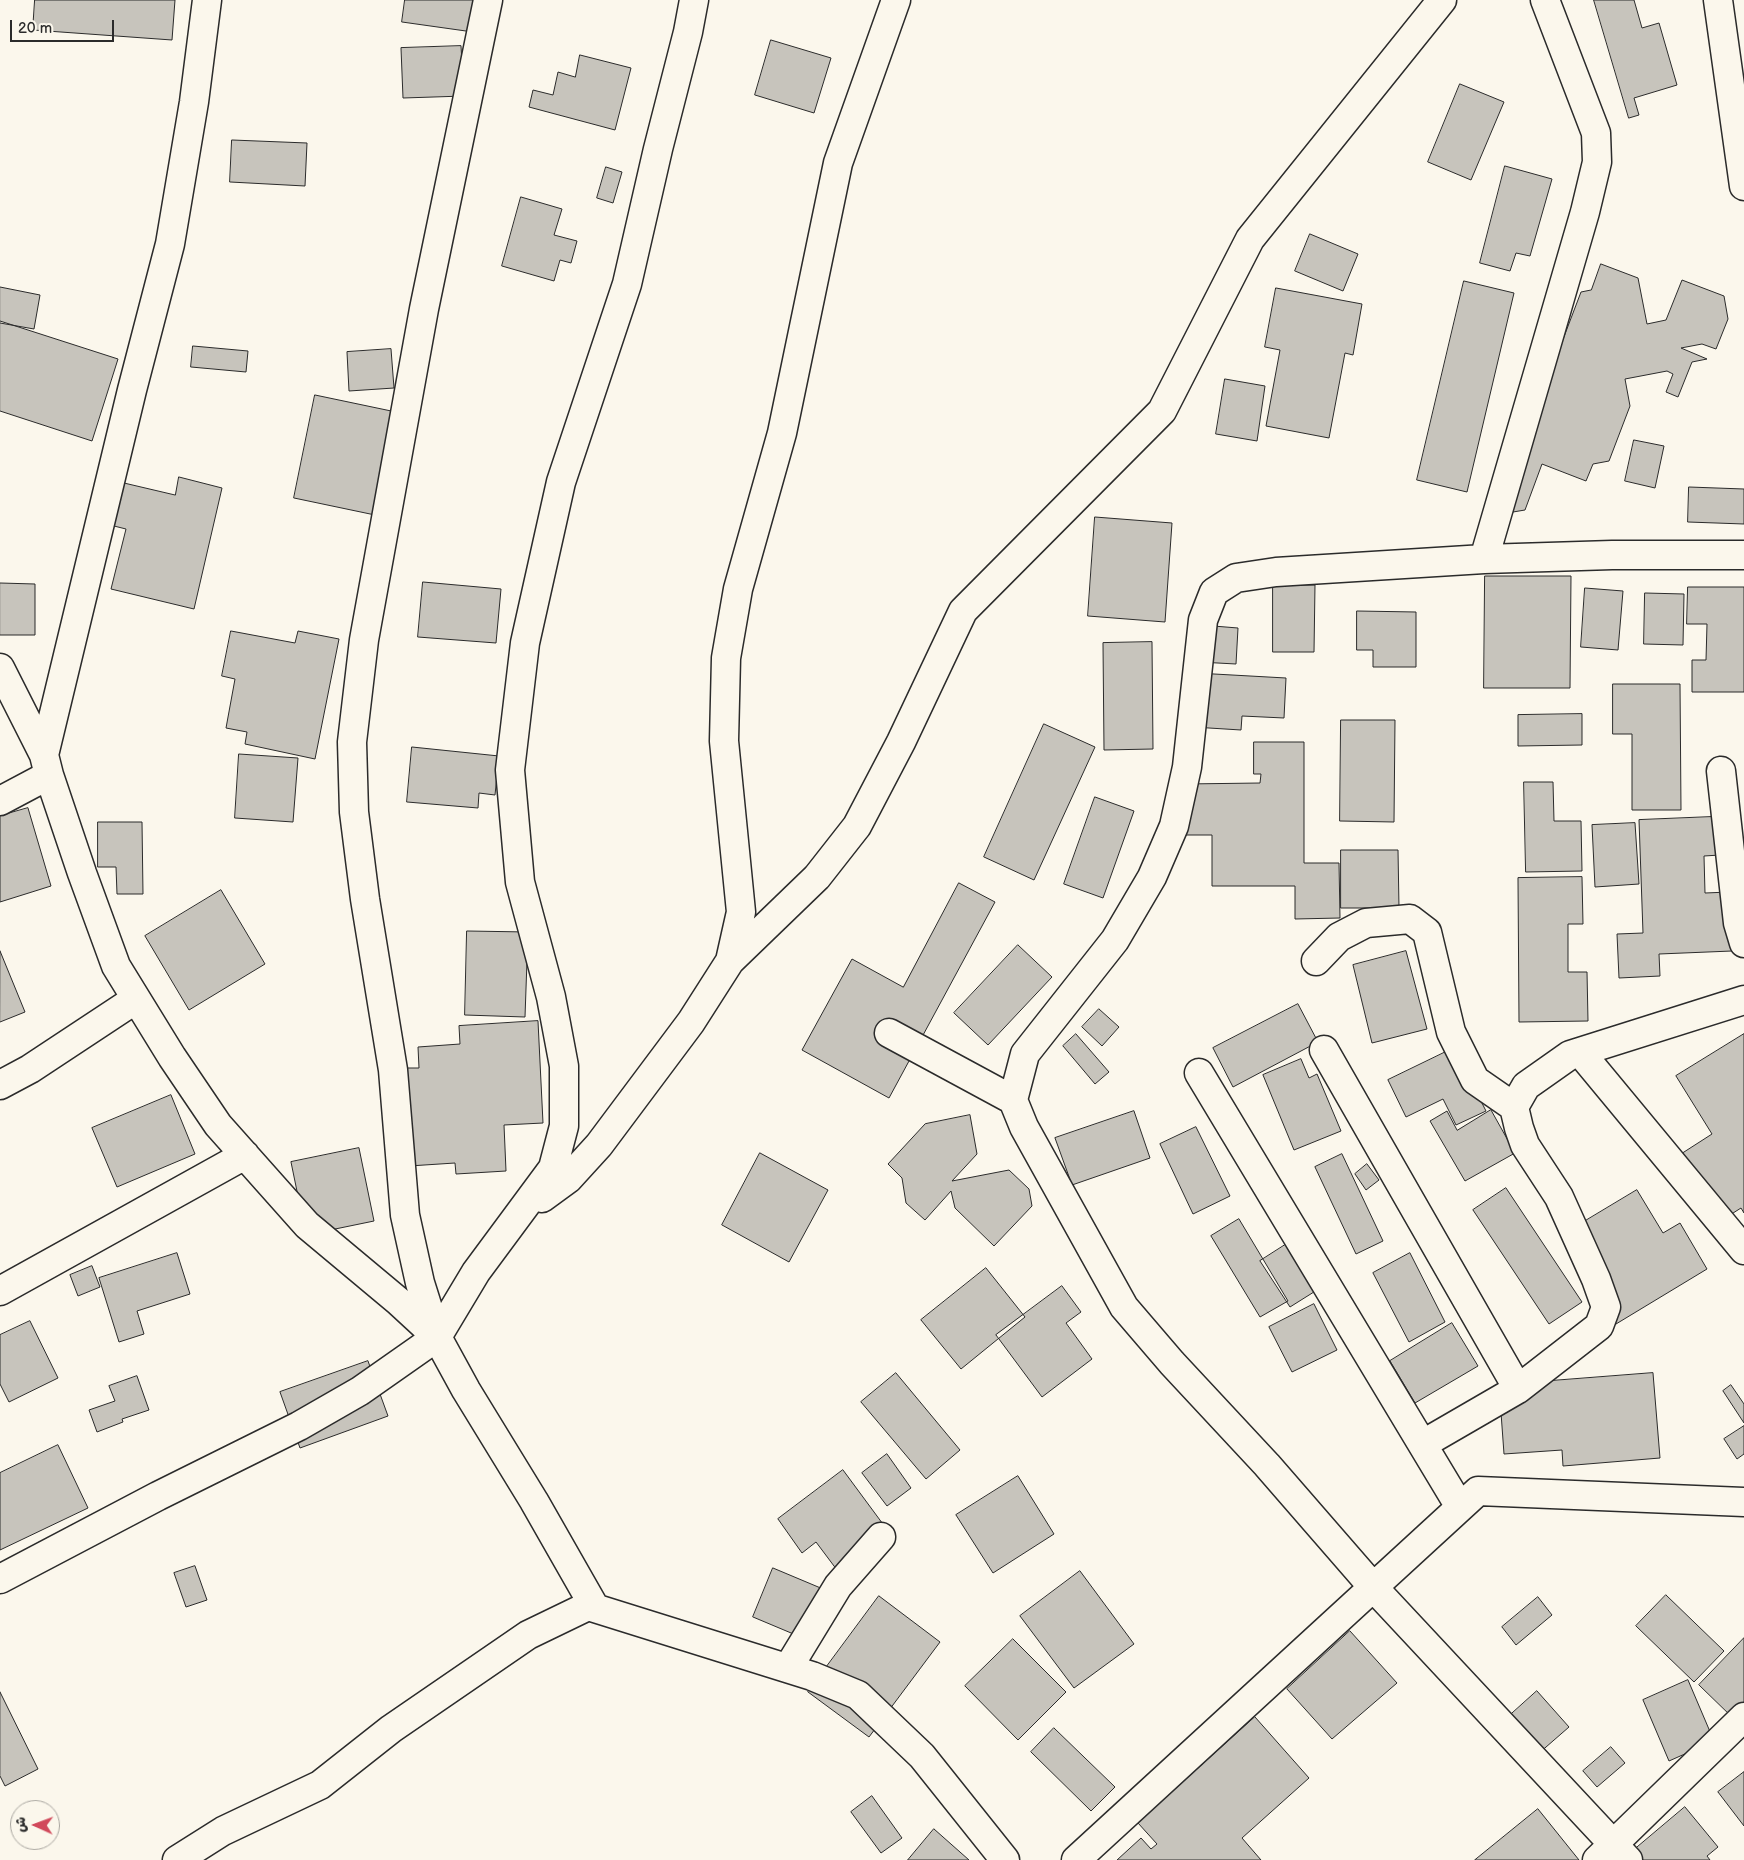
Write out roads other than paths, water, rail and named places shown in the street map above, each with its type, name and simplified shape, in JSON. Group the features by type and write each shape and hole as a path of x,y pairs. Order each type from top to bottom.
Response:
{"street":[{"path":"0,801 47,765 132,390 170,244 194,102 207,0"},
{"path":"488,0 419,338 364,640 352,742 354,812 365,899 393,1070 405,1216 420,1283 437,1337 466,1390 534,1501 595,1608"},
{"path":"0,1579 158,1496 299,1426 360,1391 437,1337 476,1272 553,1168 564,1126 564,1066 551,997 520,882 510,770 525,643 561,482 627,284 658,149 688,32 694,0"},
{"path":"730,961 742,912 724,742 727,650 738,588 782,433 838,163 896,0"},
{"path":"514,1220 568,1178 599,1144 691,1022 730,961 817,877 857,826 963,611 1162,411 1250,239 1442,0"},
{"path":"1484,559 1585,212 1597,162 1596,133 1545,0"},
{"path":"1718,0 1744,186"},
{"path":"1744,555 1612,555 1484,559 1276,572 1236,578 1214,592 1203,620 1187,768 1174,826 1152,877 1116,940 1025,1054 1013,1100 1024,1127 1124,1307 1172,1363 1267,1465 1373,1587 1613,1855 1744,1717"},
{"path":"0,668 47,765 82,873 116,966 218,1125 307,1225 398,1301 437,1337"},
{"path":"1721,771 1738,923 1744,943"},
{"path":"1316,961 1339,937 1366,923 1410,919 1427,932 1451,1032 1475,1080 1514,1107"},
{"path":"0,1085 30,1070 136,999"},
{"path":"1423,1444 1518,1389 1599,1326 1606,1306 1596,1278 1559,1197 1526,1145 1518,1128 1514,1107 1526,1086 1570,1055 1744,1000"},
{"path":"889,1033 1013,1100"},
{"path":"1324,1050 1518,1389"},
{"path":"1580,1052 1744,1250"},
{"path":"1199,1073 1460,1507"},
{"path":"0,1291 245,1155"},
{"path":"1076,1860 1478,1491 1744,1502"},
{"path":"788,1668 838,1586 881,1537"},
{"path":"177,1860 224,1831 320,1785 391,1729 528,1635 588,1606 788,1668 858,1695 922,1756 1005,1860"}]}
